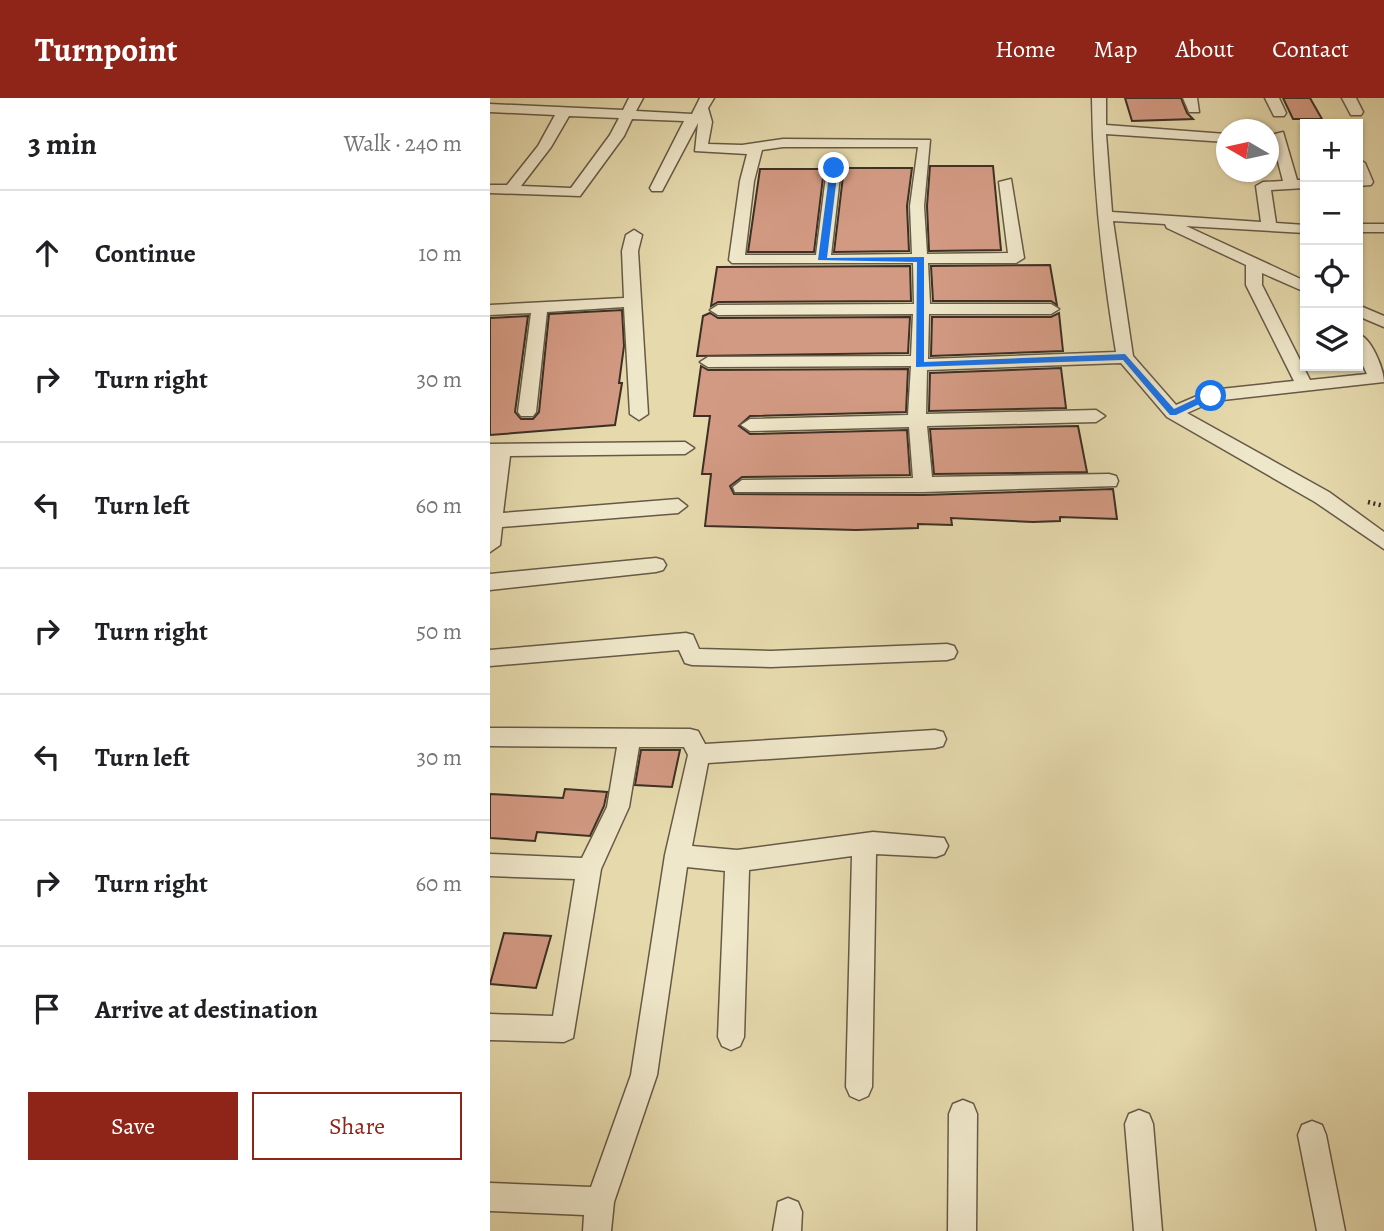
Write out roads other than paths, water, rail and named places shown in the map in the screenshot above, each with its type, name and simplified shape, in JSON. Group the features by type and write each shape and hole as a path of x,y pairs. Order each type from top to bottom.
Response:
{"street":[{"path":"541,111 550,98"},
{"path":"490,188 575,194 610,146 636,98"},
{"path":"1098,98 1111,274 1125,357 1173,413 1322,497 1373,531 1384,542"},
{"path":"1272,98 1279,113"},
{"path":"1349,98 1356,112"},
{"path":"490,127 497,108 627,116 702,108"},
{"path":"702,108 705,122 700,148 747,148 783,144 925,143 917,206 922,309 918,422 923,485"},
{"path":"657,188 687,126 702,108"},
{"path":"511,190 564,112"},
{"path":"1099,129 1216,137"},
{"path":"1269,229 1262,188 1298,184 1279,137"},
{"path":"747,148 755,150 747,181 737,260 1016,258 1006,182"},
{"path":"822,260 834,168"},
{"path":"1363,180 1384,178"},
{"path":"1106,216 1167,223 1300,229"},
{"path":"1167,223 1300,285"},
{"path":"1363,228 1384,228"},
{"path":"634,235 630,251 639,414"},
{"path":"1254,265 1254,285 1305,386"},
{"path":"490,310 632,302"},
{"path":"527,412 540,307"},
{"path":"718,310 1051,309"},
{"path":"1363,312 1384,322"},
{"path":"1173,413 1211,396 1378,378 1363,349"},
{"path":"708,362 920,363 1125,357"},
{"path":"750,425 1097,416"},
{"path":"490,545 496,450 685,448"},
{"path":"742,487 1110,481"},
{"path":"493,521 678,506"},
{"path":"490,582 656,565"},
{"path":"490,658 686,641 692,657 771,659 947,652"},
{"path":"490,737 690,738 699,754 677,855 644,1075 600,1202 597,1231"},
{"path":"490,1027 564,1029 589,869 618,807 630,737"},
{"path":"699,754 935,739"},
{"path":"677,855 737,862 864,845 936,846"},
{"path":"859,1087 864,845"},
{"path":"731,1037 737,862"},
{"path":"490,865 589,869"},
{"path":"962,1114 962,1231"},
{"path":"1139,1124 1148,1231"},
{"path":"1312,1135 1331,1231"},
{"path":"490,1197 600,1202"}]}
